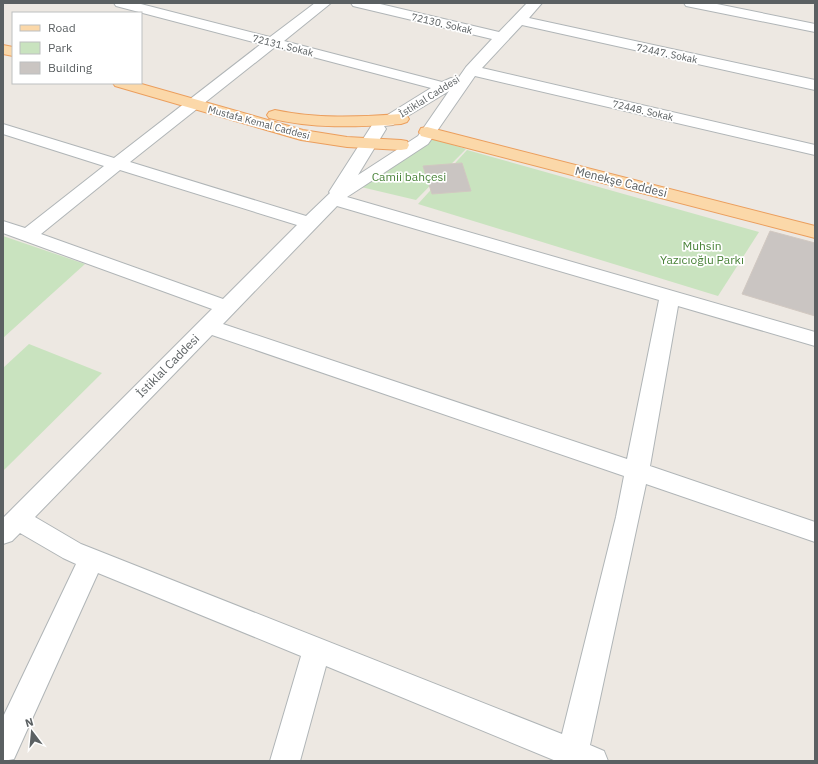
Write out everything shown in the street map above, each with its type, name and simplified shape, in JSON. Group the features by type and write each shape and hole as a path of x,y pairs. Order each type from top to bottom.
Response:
{"main road":[{"name":"Mustafa Kemal Caddesi","path":"142,76 198,99 301,135 324,139 385,127"},
{"name":"Mustafa Kemal Caddesi","path":"126,84 297,119 385,127"},
{"name":"İstiklal Caddesi","path":"385,127 409,120 422,124 426,135"},
{"path":"385,127 378,134 385,142 409,145 426,135"},
{"name":"Menekşe Caddesi","path":"426,135 815,232"}],"street":[{"name":"72131. Sokak","path":"121,3 445,87"},
{"path":"27,236 198,99 324,3"},
{"name":"72130. Sokak","path":"358,3 502,37"},
{"name":"İstiklal Caddesi","path":"333,199 426,135 471,70 535,3"},
{"path":"691,3 815,28"},
{"name":"72447. Sokak","path":"518,20 815,85"},
{"name":"İstiklal Caddesi","path":"10,526 333,199 385,127 471,70"},
{"name":"72448. Sokak","path":"471,70 815,150"},
{"path":"3,129 116,165 309,223"},
{"path":"333,199 815,339"},
{"path":"3,227 226,307"},
{"path":"10,526 579,758 637,472 670,297"},
{"path":"208,326 815,532"},
{"path":"3,749 91,559"},
{"path":"285,761 317,650"}],"green space":[{"name":"Camii bahçesi","path":"428,137 466,149 416,200 361,187"},
{"name":"Muhsin Yazıcıoğlu Parkı","path":"467,150 759,232 718,296 418,204"},
{"path":"3,236 85,264 3,338"},
{"path":"29,344 102,373 3,471 3,368"}],"building":[{"path":"462,163 471,191 432,194 423,166"},
{"path":"770,231 815,243 815,316 742,294"}]}
